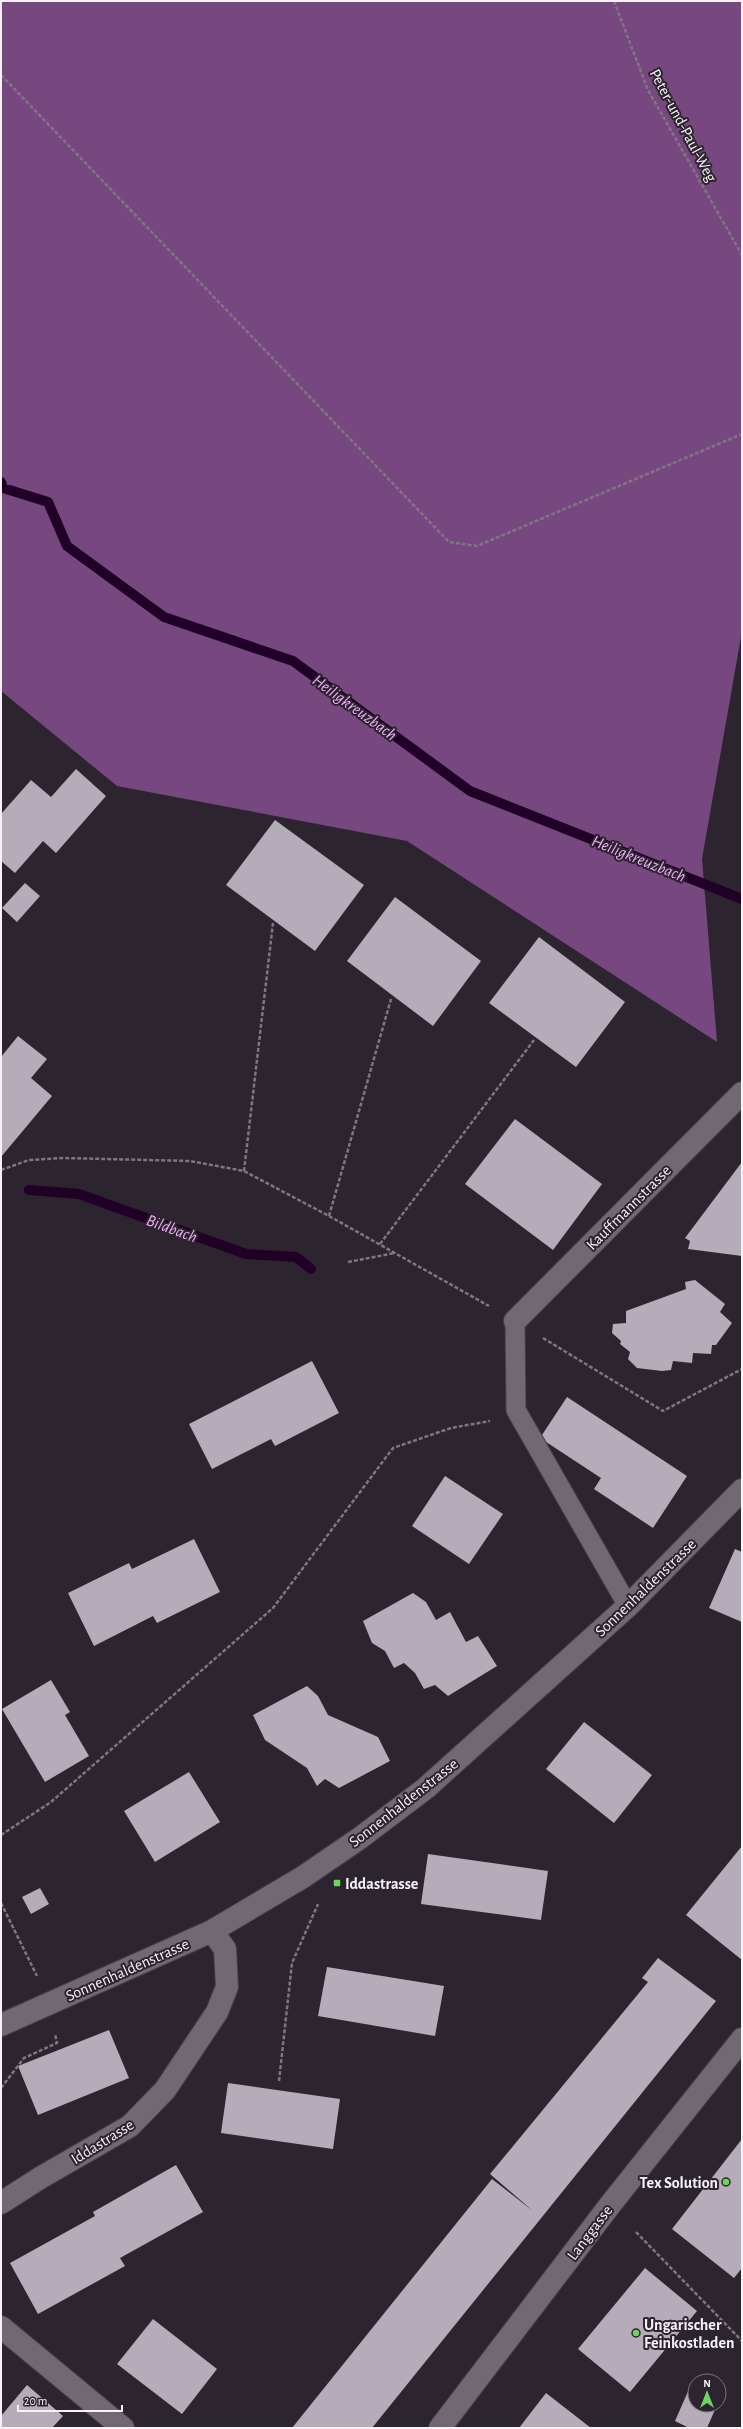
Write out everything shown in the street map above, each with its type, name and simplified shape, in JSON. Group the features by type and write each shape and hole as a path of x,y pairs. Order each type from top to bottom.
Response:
{"street":[{"name":"Kauffmannstrasse","path":"515,1321 742,1093"},
{"name":"Sonnenhaldenstrasse","path":"1,2025 212,1931 336,1855 426,1788 628,1606 742,1490"},
{"name":"Iddastrasse","path":"1,2203 40,2178 130,2126 165,2090 217,2012 227,1987 224,1949 212,1931"},
{"name":"Langgasse","path":"440,2428 610,2205 742,2039"},
{"path":"1,2327 123,2428"}],"lane":[{"path":"515,1321 516,1410 628,1606"}],"path":[{"name":"Peter-und-Paul-Weg","path":"614,1 648,90 742,255"},
{"path":"1,75 449,542 477,546 742,434"},
{"path":"244,1171 273,923"},
{"path":"329,1216 391,999"},
{"path":"380,1244 534,1040"},
{"path":"1,1170 29,1160 63,1158 190,1161 244,1171 395,1252 515,1321 663,1411 742,1369"},
{"path":"348,1262 395,1252"},
{"path":"1,1835 51,1802 273,1608 393,1448 451,1428 498,1419 516,1410"},
{"path":"279,2081 292,1963 318,1903 316,1898"},
{"path":"1,1903 50,2004"},
{"path":"1,2088 24,2058 57,2043 54,2031"},
{"path":"636,2232 742,2341"}],"shaded area":[{"path":"1,1 742,1 742,631 702,859 717,1042 407,841 117,786 1,691"}],"building":[{"path":"76,769 106,796 56,853 43,841 15,873 1,861 1,814 31,780 51,797"},
{"path":"275,820 364,885 315,951 226,885"},
{"path":"25,883 40,896 17,922 2,908"},
{"path":"395,897 481,961 433,1026 347,961"},
{"path":"539,937 625,1002 576,1067 489,1003"},
{"path":"18,1036 47,1059 31,1078 52,1096 1,1157 1,1057"},
{"path":"515,1119 602,1184 553,1250 465,1184"},
{"path":"742,1162 742,1256 688,1249 690,1241 685,1238"},
{"path":"695,1280 725,1304 720,1312 732,1323 716,1345 712,1345 711,1354 693,1353 692,1363 673,1361 671,1370 662,1371 637,1368 628,1359 630,1352 620,1344 621,1341 612,1333 613,1324 626,1323 626,1311 686,1289 685,1282"},
{"path":"312,1361 339,1413 275,1446 271,1439 212,1469 189,1424"},
{"path":"567,1397 687,1476 653,1528 594,1489 601,1478 540,1438"},
{"path":"445,1476 503,1514 469,1564 412,1526"},
{"path":"194,1539 220,1592 157,1623 153,1616 94,1646 68,1593 129,1563 132,1569"},
{"path":"735,1549 742,1552 742,1622 709,1608"},
{"path":"413,1593 426,1602 436,1620 450,1612 466,1642 478,1636 497,1666 448,1696 435,1685 424,1689 415,1673 404,1663 394,1668 385,1651 372,1643 363,1621"},
{"path":"51,1680 70,1712 65,1715 89,1756 45,1782 2,1709"},
{"path":"307,1686 318,1696 328,1715 378,1737 390,1761 339,1788 325,1779 317,1786 307,1768 265,1740 253,1715"},
{"path":"584,1722 652,1775 614,1823 546,1769"},
{"path":"189,1772 220,1822 155,1862 124,1811"},
{"path":"742,1846 742,1960 686,1915"},
{"path":"428,1854 548,1871 541,1920 421,1904"},
{"path":"40,1888 49,1904 31,1914 22,1897"},
{"path":"658,1958 716,2001 372,2428 292,2428 492,2179 533,2211 490,2174 648,1982 642,1978"},
{"path":"327,1967 444,1986 435,2036 318,2016"},
{"path":"109,2030 129,2078 38,2115 18,2066"},
{"path":"228,2083 340,2099 333,2149 221,2133"},
{"path":"742,2139 742,2268 734,2278 672,2229"},
{"path":"176,2165 203,2212 120,2258 125,2266 38,2314 10,2263 95,2216 93,2212"},
{"path":"645,2268 697,2311 630,2392 578,2349"},
{"path":"153,2319 217,2369 182,2414 117,2364"},
{"path":"27,2385 63,2416 52,2428 1,2428 1,2416"},
{"path":"546,2393 591,2428 519,2428"},
{"path":"687,2394 687,2413 714,2413 707,2428 689,2428 675,2421"}],"waterway":[{"name":"Heiligkreuzbach","path":"1,482 3,488 48,502 67,546 164,617 293,661 470,791 742,899"},
{"name":"Bildbach","path":"29,1190 79,1194 246,1254 296,1257 311,1269"}],"place":[{"name":"Iddastrasse","path":"337,1883"},
{"name":"Tex Solution","path":"726,2182"},
{"name":"Ungarischer Feinkostladen","path":"636,2333"}]}
